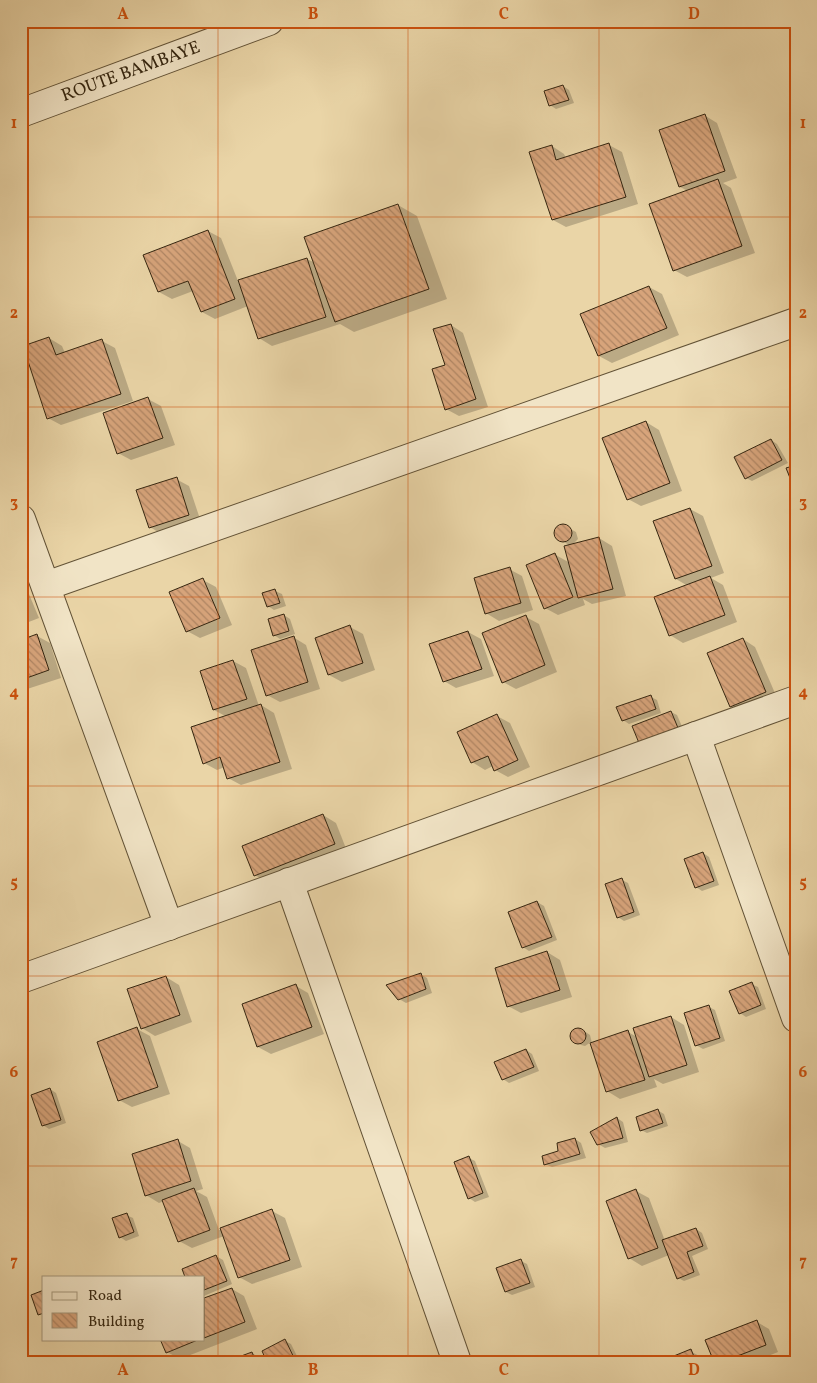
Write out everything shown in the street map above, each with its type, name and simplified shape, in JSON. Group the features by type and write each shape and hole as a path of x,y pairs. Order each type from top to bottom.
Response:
{"street":[{"name":"ROUTE BAMBAYE","path":"21,112 269,21"},
{"path":"46,586 796,322"},
{"path":"21,518 169,926"},
{"path":"21,979 796,700"},
{"path":"696,736 796,1018"},
{"path":"290,882 457,1362"}],"building":[{"path":"563,85 569,100 549,106 544,91"},
{"path":"705,114 725,171 679,187 659,130"},
{"path":"609,143 626,197 552,220 529,152 552,145 556,160"},
{"path":"718,179 742,246 673,271 649,204"},
{"path":"398,204 429,289 335,322 304,237"},
{"path":"208,230 235,299 201,312 188,281 158,292 143,255"},
{"path":"307,258 326,317 258,339 238,280"},
{"path":"649,286 667,328 598,356 580,314"},
{"path":"451,324 476,399 445,410 432,369 445,365 433,329"},
{"path":"49,337 56,355 102,339 121,394 47,419 23,346"},
{"path":"148,397 163,438 117,454 103,413"},
{"path":"646,421 670,483 627,500 602,438"},
{"path":"771,439 782,460 745,479 734,457"},
{"path":"796,465 796,493 786,468"},
{"path":"177,477 189,515 149,528 136,490"},
{"path":"690,508 712,566 675,579 653,521"},
{"path":"563,524 569,527 572,533 569,539 563,542 557,539 554,533 557,527"},
{"path":"599,537 613,589 578,598 564,546"},
{"path":"555,553 573,597 544,609 526,565"},
{"path":"510,567 521,603 485,614 474,578"},
{"path":"710,576 725,615 669,636 654,597"},
{"path":"203,578 220,618 186,632 169,592"},
{"path":"275,589 280,603 267,607 262,593"},
{"path":"21,597 26,611 21,613"},
{"path":"284,614 289,631 273,636 268,619"},
{"path":"526,615 545,665 502,683 482,633"},
{"path":"350,625 363,663 328,675 315,638"},
{"path":"468,631 482,669 443,682 429,644"},
{"path":"37,634 49,670 21,680 21,640"},
{"path":"294,636 308,682 266,696 251,650"},
{"path":"743,638 766,692 730,707 707,653"},
{"path":"233,660 247,699 213,710 200,671"},
{"path":"651,695 656,709 622,721 616,707"},
{"path":"261,704 280,762 227,779 220,757 203,764 191,727"},
{"path":"671,711 678,728 639,743 632,726"},
{"path":"497,714 518,760 494,771 488,756 471,763 457,732"},
{"path":"323,814 335,844 254,876 242,846"},
{"path":"703,852 714,881 695,888 684,859"},
{"path":"622,878 634,912 617,918 605,884"},
{"path":"537,901 552,937 522,948 508,912"},
{"path":"547,951 560,990 507,1007 495,968"},
{"path":"421,973 426,989 398,1000 386,985"},
{"path":"166,976 180,1015 141,1029 127,989"},
{"path":"752,982 761,1005 739,1014 729,991"},
{"path":"296,984 312,1027 257,1047 242,1004"},
{"path":"709,1005 720,1038 695,1046 684,1013"},
{"path":"671,1016 687,1065 649,1077 633,1028"},
{"path":"137,1027 158,1087 118,1101 97,1042"},
{"path":"578,1028 584,1030 586,1036 584,1042 578,1044 572,1042 570,1036 572,1030"},
{"path":"628,1030 645,1080 606,1092 590,1043"},
{"path":"526,1049 534,1067 502,1080 494,1062"},
{"path":"50,1088 61,1120 42,1126 31,1095"},
{"path":"658,1109 663,1123 640,1131 636,1117"},
{"path":"617,1117 623,1138 597,1145 590,1132"},
{"path":"575,1138 580,1154 544,1165 542,1156 558,1151 557,1143"},
{"path":"178,1139 191,1181 145,1196 132,1154"},
{"path":"469,1156 483,1193 468,1199 454,1162"},
{"path":"194,1188 210,1230 178,1242 162,1200"},
{"path":"636,1189 658,1248 628,1259 606,1201"},
{"path":"272,1209 290,1260 238,1278 220,1228"},
{"path":"127,1213 134,1232 119,1238 112,1218"},
{"path":"696,1228 703,1246 687,1252 694,1272 677,1279 662,1240"},
{"path":"216,1255 227,1281 205,1290 205,1276 185,1276 182,1269"},
{"path":"521,1259 530,1283 505,1292 496,1268"},
{"path":"232,1288 245,1322 205,1338 205,1298"},
{"path":"42,1291 42,1314 38,1315 31,1295"},
{"path":"757,1320 766,1345 722,1362 714,1362 705,1340"},
{"path":"285,1339 296,1362 267,1362 262,1351"},
{"path":"160,1340 198,1340 166,1353"},
{"path":"691,1349 696,1362 659,1362"},
{"path":"252,1352 256,1362 225,1362"}]}
